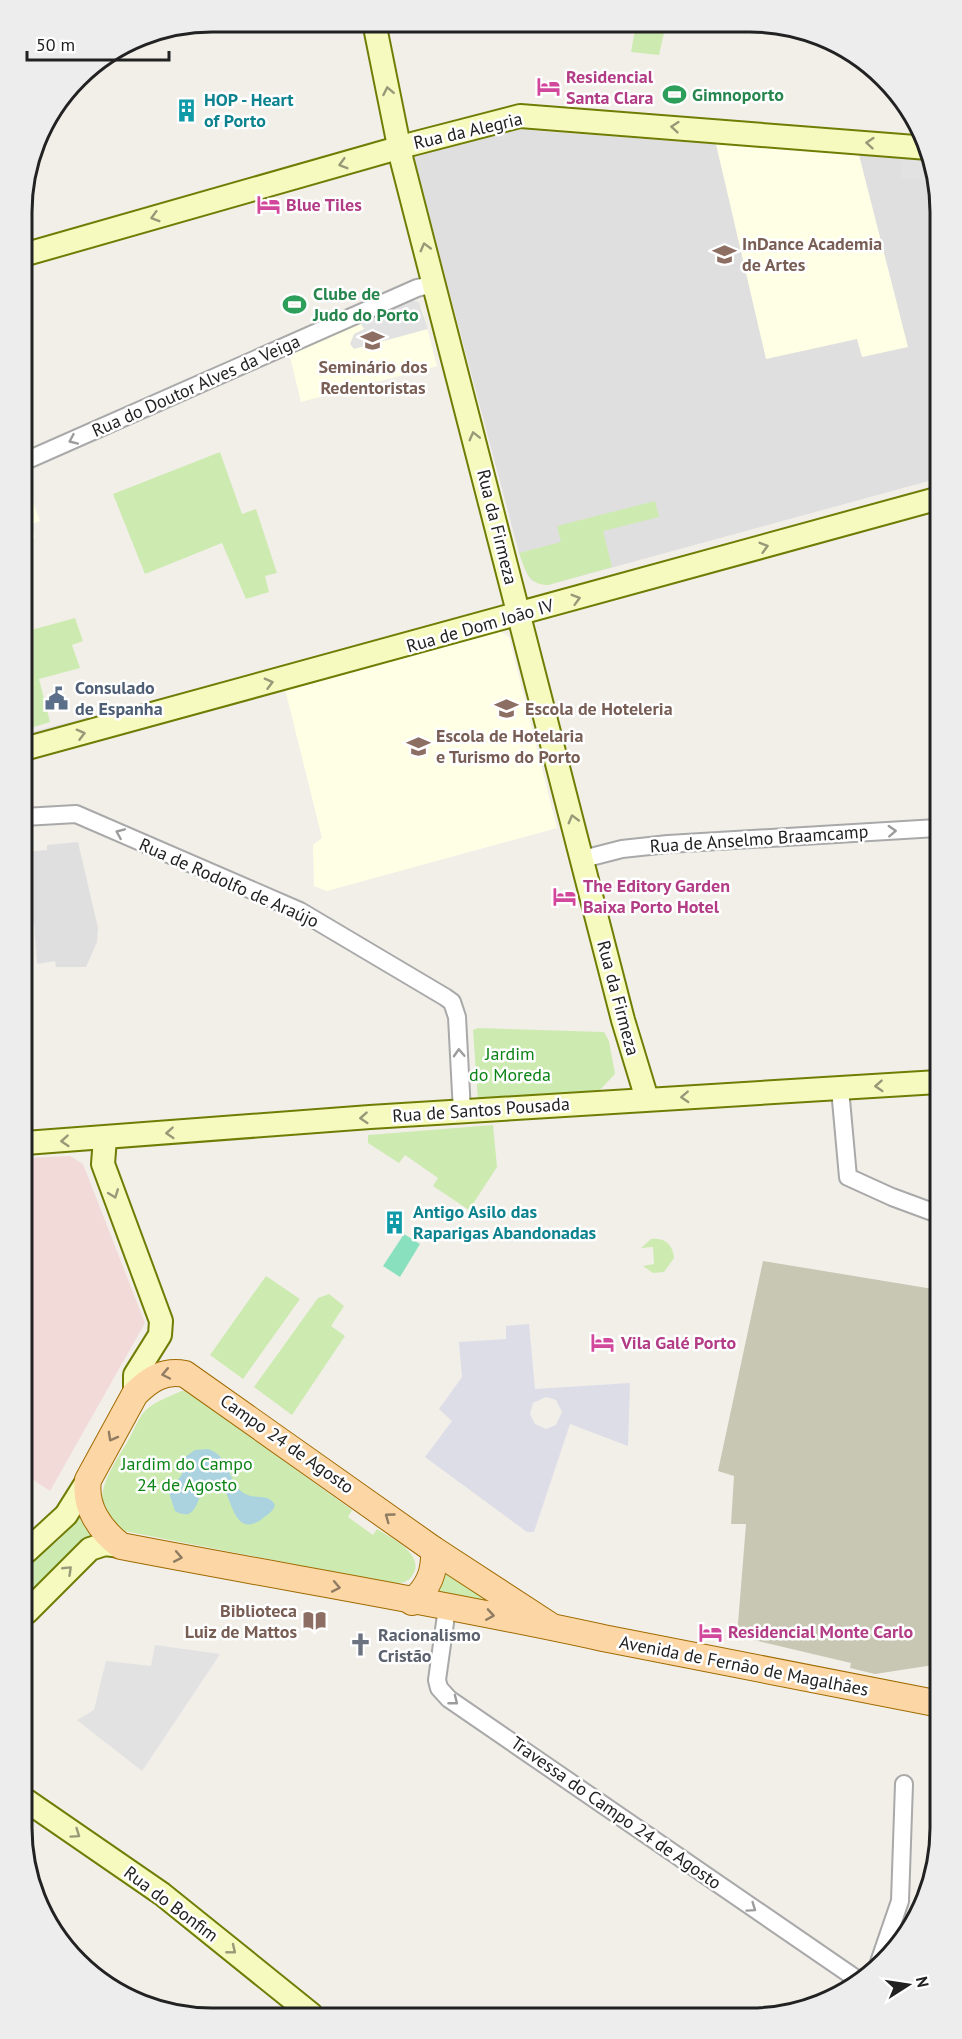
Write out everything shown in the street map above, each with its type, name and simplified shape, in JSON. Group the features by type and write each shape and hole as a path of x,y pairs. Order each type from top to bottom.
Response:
{"main road":[{"name":"Campo 24 de Agosto","path":"88,1480 135,1394 146,1383 160,1375 185,1374 434,1550"},
{"path":"88,1480 87,1493 95,1517 108,1535 121,1546 412,1602 421,1594 432,1574 434,1550"},
{"name":"Avenida de Fernão de Magalhães","path":"434,1550 549,1625"},
{"name":"Avenida de Fernão de Magalhães","path":"412,1602 549,1625 603,1638 930,1702"}],"street":[{"name":"Rua da Firmeza","path":"376,32 399,148 623,1020 646,1099"},
{"name":"Rua da Alegria","path":"32,252 520,116 919,147"},
{"name":"Rua do Doutor Alves da Veiga","path":"32,458 417,288 435,284"},
{"name":"Rua de Dom João IV","path":"32,747 930,501"},
{"name":"Rua de Rodolfo de Araújo","path":"32,817 75,814 300,911 446,997 452,1002 457,1017 462,1112"},
{"name":"Rua de Anselmo Braamcamp","path":"583,860 622,849 668,844 930,828"},
{"name":"Rua de Santos Pousada","path":"32,1143 646,1099 930,1083"},
{"path":"840,1089 848,1177 930,1211"},
{"name":"Campo 24 de Agosto","path":"105,1138 103,1164 161,1321 159,1335 135,1375 135,1394"},
{"name":"Campo 24 de Agosto","path":"32,1546 66,1515 88,1480"},
{"path":"32,1607 90,1549 105,1544 121,1546"},
{"name":"Travessa do Campo 24 de Agosto","path":"447,1608 437,1680 439,1688 449,1699 852,1976"},
{"path":"884,1948 900,1901 904,1784"},
{"name":"Rua do Bonfim","path":"32,1804 162,1894 304,2008"}],"shaded area":[{"path":"502,128 923,160 929,188 930,211 930,481 548,585 532,581 519,553 412,151"},
{"path":"716,144 859,155 908,347 862,357 857,339 766,359"},
{"path":"902,158 922,160 927,180 900,178"},
{"path":"409,299 419,302 428,329 354,349 350,344 354,334 364,329 359,321"},
{"name":"Seminário dos Redentoristas","path":"414,299 422,308 437,366 301,402 289,353"},
{"path":"32,500 40,521 32,524"},
{"name":"Escola de Hotelaria e Turismo do Porto","path":"493,632 501,632 509,637 557,828 327,891 314,886 313,845 322,838 285,689"},
{"path":"191,690 192,695 32,737 32,732"},
{"path":"78,842 98,928 97,942 86,967 56,967 55,961 37,964 34,922 32,922 32,851 47,850 47,845"},
{"path":"70,1156 83,1164 145,1323 50,1491 32,1479 32,1158"},
{"path":"763,1261 930,1289 930,1666 875,1674 850,1668 851,1663 737,1636 746,1524 731,1524 734,1476 718,1471"},
{"path":"529,1324 535,1389 630,1383 628,1446 570,1424 534,1532 527,1532 425,1457 452,1421 439,1409 462,1377 459,1342 506,1339 506,1326","holes":["546,1397 556,1400 562,1412 556,1425 546,1429 535,1424 530,1414 533,1403"]},
{"path":"155,1645 220,1654 142,1771 77,1720 94,1710 106,1661 151,1666"}],"green space":[{"path":"635,32 664,32 659,55 631,52"},
{"path":"220,452 242,514 256,509 277,573 265,576 269,592 246,599 222,543 145,574 113,494"},
{"path":"655,501 659,517 603,531 612,567 548,585 536,582 528,575 519,553 561,542 557,526"},
{"path":"75,618 83,641 72,645 80,668 39,679 50,722 32,728 32,630"},
{"name":"Jardim do Moreda","path":"478,1028 604,1032 609,1041 615,1074 596,1094 478,1101 473,1030"},
{"path":"493,1125 497,1167 469,1210 433,1186 438,1178 405,1155 399,1163 368,1143 368,1135"},
{"path":"404,1234 420,1244 400,1277 383,1266"},
{"path":"651,1239 664,1240 672,1249 674,1258 664,1272 653,1273 643,1266 654,1264 653,1247 641,1248"},
{"path":"266,1276 300,1299 243,1379 210,1355"},
{"path":"329,1294 344,1306 331,1326 345,1336 292,1415 254,1387 318,1298"},
{"name":"Jardim do Campo 24 de Agosto","path":"181,1391 186,1391 352,1510 348,1517 373,1535 377,1529 398,1542 415,1561 412,1576 403,1582 391,1583 124,1531 111,1521 104,1510 102,1499 104,1487 115,1463 145,1411"},
{"path":"83,1509 96,1533 32,1591 32,1561 59,1540"},
{"path":"443,1567 526,1615 430,1596"}],"water":[{"path":"208,1449 215,1452 224,1462 233,1481 242,1492 246,1495 269,1499 275,1505 272,1511 254,1524 241,1522 225,1491 215,1486 203,1490 191,1513 182,1514 175,1511 169,1493 182,1474 185,1457 195,1450"}],"place":[{"name":"Residencial Santa Clara","path":"548,87"},
{"name":"Gimnoporto","path":"674,95"},
{"name":"HOP - Heart of Porto","path":"186,110"},
{"name":"Blue Tiles","path":"268,205"},
{"name":"InDance Academia de Artes","path":"724,254"},
{"name":"Clube de Judo do Porto","path":"295,304"},
{"name":"Seminário dos Redentoristas","path":"373,341"},
{"name":"Consulado de Espanha","path":"57,698"},
{"name":"Escola de Hoteleria","path":"507,709"},
{"name":"Escola de Hotelaria e Turismo do Porto","path":"418,746"},
{"name":"The Editory Garden Baixa Porto Hotel","path":"565,896"},
{"name":"Antigo Asilo das Raparigas Abandonadas","path":"395,1222"},
{"name":"Vila Galé Porto","path":"603,1343"},
{"name":"Biblioteca Luiz de Mattos","path":"315,1621"},
{"name":"Residencial Monte Carlo","path":"710,1632"},
{"name":"Racionalismo Cristão","path":"360,1645"}]}
